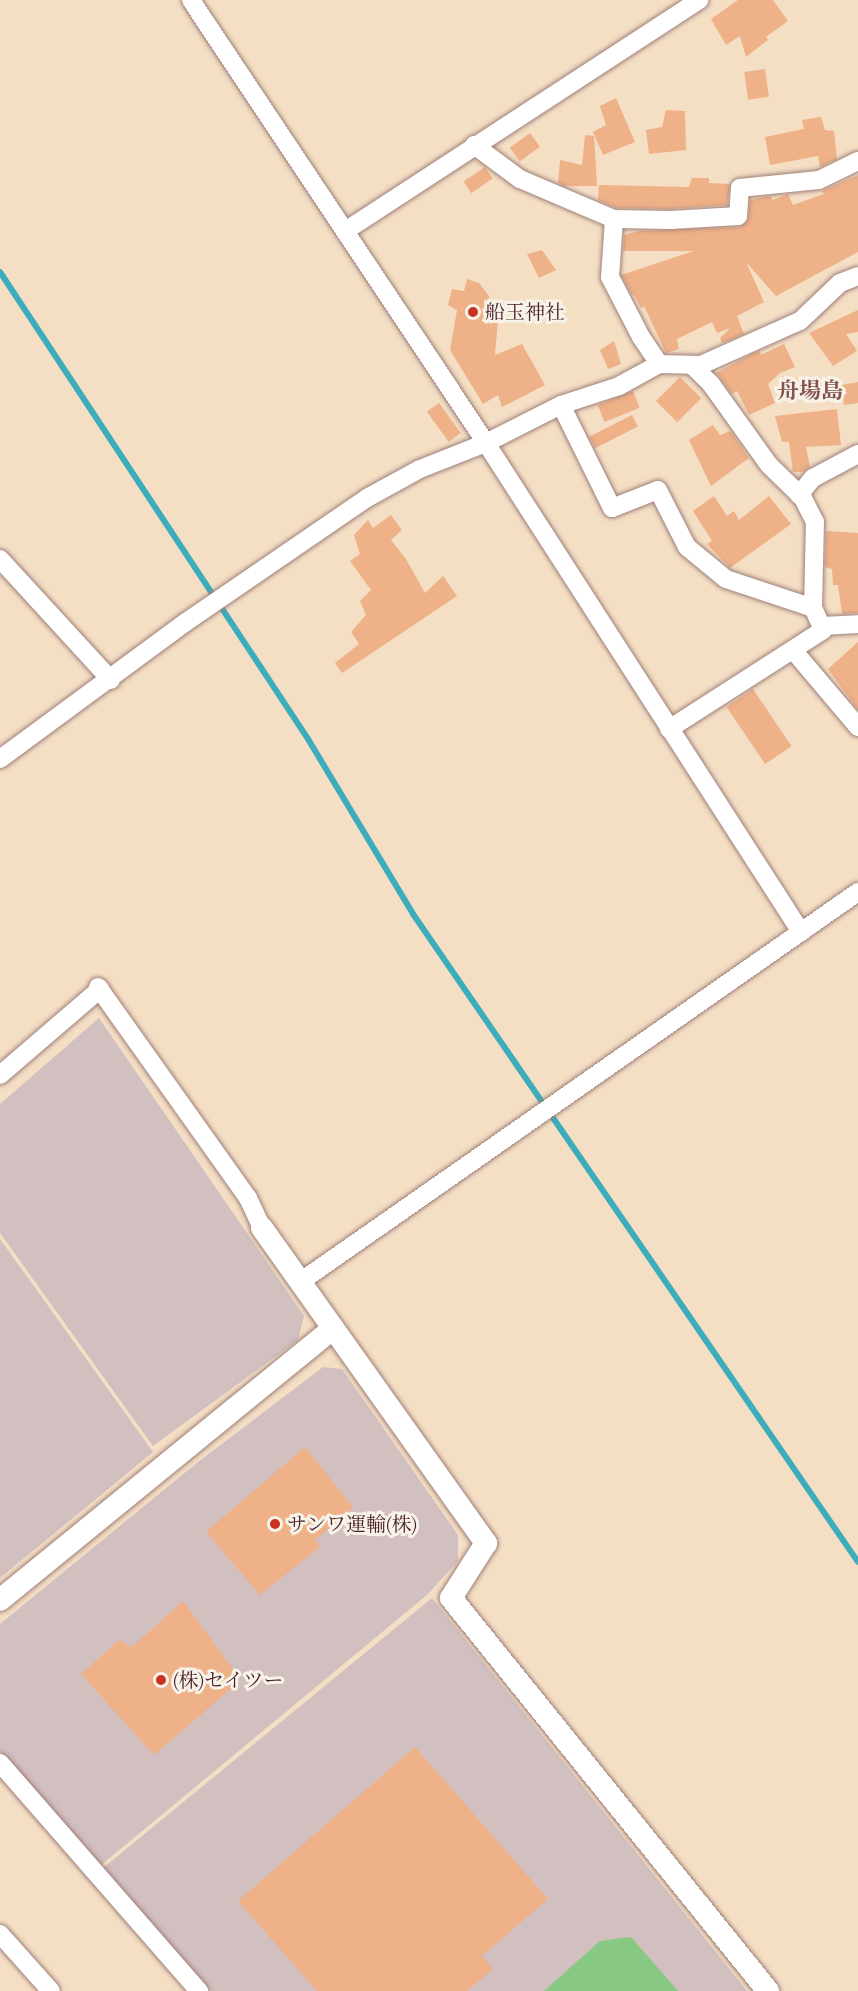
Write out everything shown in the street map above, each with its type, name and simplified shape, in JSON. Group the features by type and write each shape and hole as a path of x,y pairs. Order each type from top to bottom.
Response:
{"street":[{"path":"191,0 486,443 801,932"},
{"path":"345,231 699,0"},
{"path":"474,146 520,178 614,219 671,220 738,216 741,188 819,180 858,161"},
{"path":"614,219 610,277 641,337 659,364"},
{"path":"0,759 216,602 368,498 420,469 486,443 561,405 619,386 659,364 701,365 800,321 840,283 858,276"},
{"path":"669,729 823,630 813,608 815,522 799,495 769,465 711,384 693,366"},
{"path":"561,405 612,508 658,490 687,547 726,579 813,608"},
{"path":"799,495 813,478 858,454"},
{"path":"0,559 111,680"},
{"path":"822,626 858,624"},
{"path":"793,650 858,727"},
{"path":"300,1282 858,892"},
{"path":"0,1075 99,988 248,1198 262,1228 486,1543 451,1598 768,1991"},
{"path":"0,1600 333,1328"},
{"path":"0,1763 199,1991"},
{"path":"0,1934 51,1991"}],"shaded area":[{"path":"99,1018 304,1316 298,1340 153,1446 0,1233 0,1104"},
{"path":"0,1239 153,1452 0,1578"},
{"path":"323,1367 342,1369 458,1535 458,1561 427,1595 100,1866 0,1751 0,1624 198,1462"},
{"path":"432,1598 747,1991 211,1991 103,1868"}],"green space":[{"path":"631,1937 678,1991 544,1991 600,1941"}],"building":[{"path":"738,0 773,0 788,21 766,37 768,40 746,57 740,36 726,45 711,19"},
{"path":"765,69 769,97 748,100 744,72"},
{"path":"616,98 635,142 603,155 593,132 606,125 600,106"},
{"path":"666,110 685,111 686,150 649,154 646,130 662,127"},
{"path":"821,117 825,130 834,131 837,159 820,167 818,156 770,165 765,137 804,129 802,120"},
{"path":"530,133 540,147 520,161 510,148"},
{"path":"585,135 594,136 597,186 564,186 558,183 560,160 582,165"},
{"path":"485,167 493,179 471,193 463,182"},
{"path":"858,175 858,252 776,296 746,262 764,302 737,316 744,334 722,343 720,338 730,328 717,333 712,322 677,339 679,349 666,353 644,306 641,308 621,275 694,251 623,251 624,235 639,231 739,227 748,221 750,200 770,196 773,200 788,194 793,205 824,194 822,191"},
{"path":"692,178 709,178 709,183 730,184 727,205 671,209 616,208 598,200 599,185 689,187"},
{"path":"542,250 556,270 539,278 527,254"},
{"path":"467,279 479,283 489,296 489,313 498,319 495,355 522,344 545,385 502,407 498,395 483,404 450,350 457,310 448,305 452,289 464,291"},
{"path":"858,310 858,332 846,334 857,351 833,366 809,333"},
{"path":"614,341 621,364 608,369 600,350"},
{"path":"784,344 795,367 780,373 768,384 775,403 749,415 737,391 732,394 716,373 752,354 760,351 761,355"},
{"path":"680,377 701,398 677,422 656,401"},
{"path":"858,382 858,403 844,405 841,385"},
{"path":"633,391 640,408 605,422 598,405"},
{"path":"439,403 461,433 449,442 427,412"},
{"path":"837,409 841,445 806,447 810,467 803,472 793,472 789,442 782,442 775,416"},
{"path":"632,415 638,427 595,448 589,437"},
{"path":"713,425 720,435 731,431 749,458 711,486 689,440"},
{"path":"714,496 727,516 734,511 739,520 769,496 791,524 730,568 707,544 712,541 693,511"},
{"path":"391,515 402,530 391,540 406,559 425,593 443,576 457,596 342,673 335,663 359,644 351,632 366,615 360,601 371,590 350,561 360,554 354,535 368,520 373,528"},
{"path":"826,531 858,533 858,613 842,614 838,585 833,585 832,569 825,567"},
{"path":"858,642 858,710 828,669"},
{"path":"753,689 792,746 765,764 726,707"},
{"name":"サンワ運輸(株)","path":"305,1447 353,1507 340,1523 339,1520 315,1540 320,1547 260,1595 206,1532"},
{"name":"(株)セイツー","path":"183,1601 236,1673 234,1686 154,1755 81,1674 119,1640 132,1647"},
{"path":"415,1747 548,1899 482,1956 493,1969 467,1991 317,1991 238,1901"}],"waterway":[{"path":"0,272 308,739 413,914 858,1562"}],"place":[{"name":"船玉神社","path":"473,312"},
{"name":"サンワ運輸(株)","path":"275,1524"},
{"name":"(株)セイツー","path":"161,1680"}],"district":[{"name":"舟場島","path":"810,392"}]}
